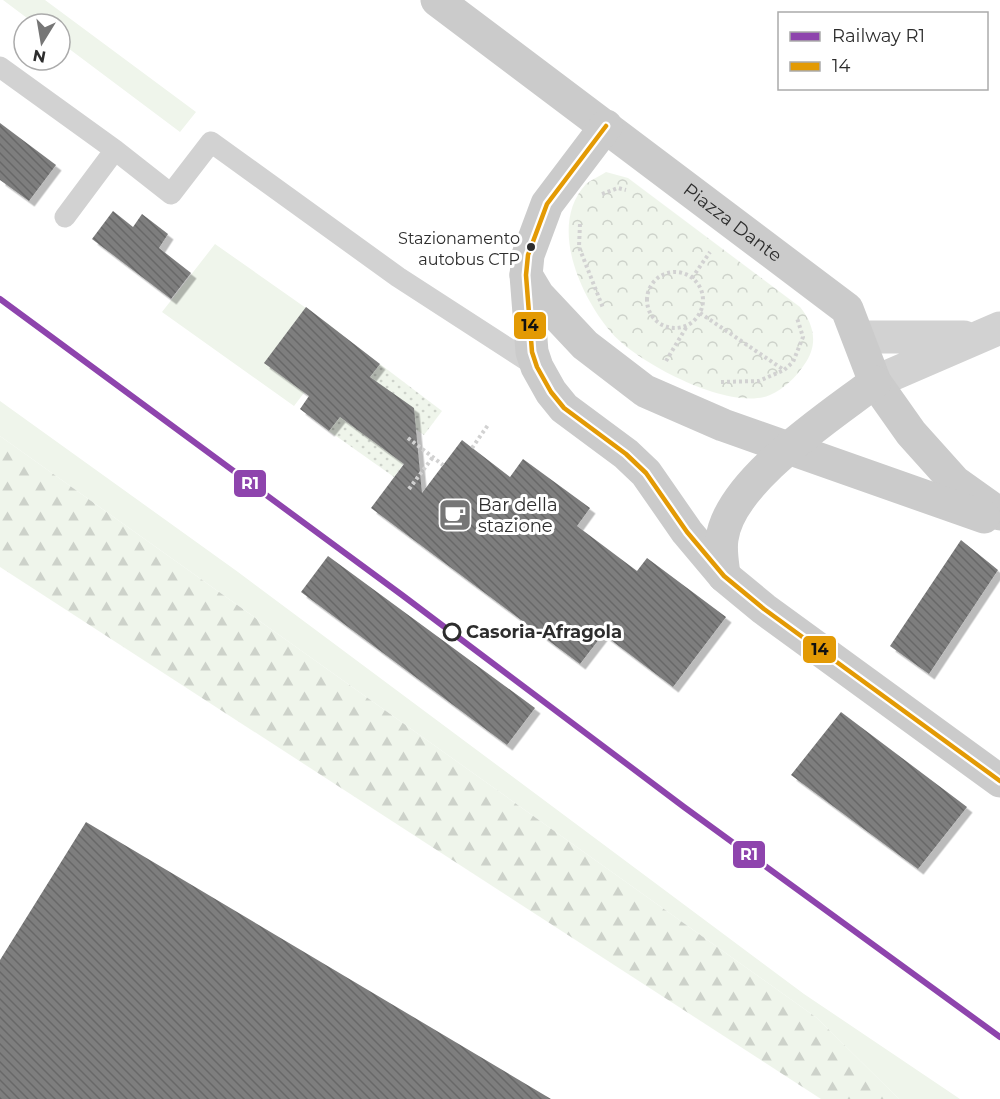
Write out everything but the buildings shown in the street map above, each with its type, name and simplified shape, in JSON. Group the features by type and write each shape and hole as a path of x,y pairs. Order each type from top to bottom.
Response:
{"street":[{"name":"Piazza Dante","path":"437,0 847,309 875,382 911,434 955,482 1000,514"},
{"path":"606,126 547,204 532,240 526,275 532,352 537,367 551,392 564,408 626,453 646,473 687,532 724,576 774,616 1000,781"},
{"path":"526,275 538,295 585,345 645,391 695,414 788,449 1000,523"},
{"path":"859,337 987,333"},
{"path":"724,576 722,538 735,505 749,486 788,449 875,382 987,333"}],"lane":[{"path":"0,67 115,150 171,194 212,142 398,277 537,367"},
{"path":"65,217 115,150"}],"path":[{"path":"594,203 602,195 618,188 628,190"},
{"path":"580,220 579,247 602,306 608,314"},
{"path":"702,244 720,257"},
{"path":"692,278 711,250"},
{"path":"664,364 687,326 700,313 702,294 692,278 683,274 664,274 656,279 647,295 649,312 654,320 670,328 687,326"},
{"path":"718,381 726,384 759,381 784,370 793,362 803,337 797,318 790,310"},
{"path":"700,313 784,370"},
{"path":"656,356 664,364 675,365"},
{"path":"472,448 488,425"},
{"path":"408,438 443,465"},
{"path":"409,489 433,457"}],"green space":[{"path":"3,0 45,0 61,12 19,12"},
{"path":"72,20 196,112 180,132 72,51"},
{"path":"606,172 628,178 800,307 809,320 813,335 812,350 801,369 789,382 770,395 753,398 732,397 684,381 661,369 622,343 610,331 588,299 579,279 572,259 569,239 570,219 575,201 586,184"},
{"path":"215,244 306,308 313,341 326,322 346,338 294,406 162,312"},
{"path":"380,364 442,411 424,435 415,429 413,450 394,477 329,431"},
{"path":"0,401 238,572 804,994 960,1099 899,1099 817,1018 0,436"},
{"path":"0,436 817,1018 899,1099 821,1099 0,567"}],"rail line":[{"name":"R1","path":"0,299 402,595 684,807 1000,1037"}],"transit line":[{"name":"14","path":"606,126 547,204 528,255 526,275 532,352 537,367 551,392 564,408 626,454 646,473 687,532 724,576 764,609 1000,781"}],"place":[{"name":"Stazionamento autobus CTP","path":"531,247"},
{"name":"Bar della stazione","path":"455,515"},
{"name":"Casoria-Afragola","path":"452,632"}]}
